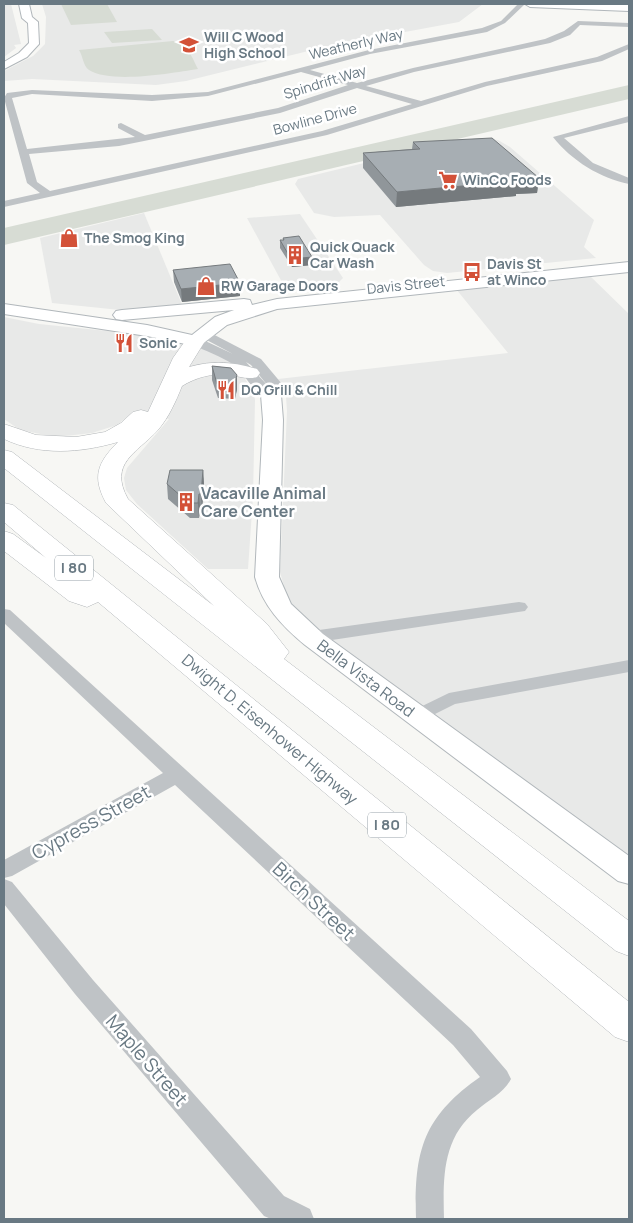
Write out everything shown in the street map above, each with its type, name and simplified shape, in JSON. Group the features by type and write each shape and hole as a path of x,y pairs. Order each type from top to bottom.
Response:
{"highway":[{"path":"191,335 174,382 156,418 116,456 108,480 111,490 118,503 257,630 306,690"},
{"path":"4,431 26,441 55,445 83,443 122,432 136,423 147,409 161,368 191,335"},
{"path":"174,382 200,369 233,368 250,373"},
{"name":"I 80","path":"4,457 629,941"},
{"name":"Dwight D. Eisenhower Highway","path":"4,510 629,1025"},
{"path":"4,539 79,596 144,626"}],"street":[{"path":"24,4 27,18 33,22"},
{"path":"33,22 39,18 34,4"},
{"name":"Weatherly Way","path":"23,152 8,98 10,95 32,92 137,98 190,96 220,92 369,52 484,30 503,22 522,4"},
{"path":"530,4 629,8"},
{"path":"4,66 23,55 34,44 33,22"},
{"name":"Spindrift Way","path":"23,152 92,146 144,138 280,110 413,70 547,41 567,33 578,23 629,25"},
{"name":"Bowline Drive","path":"4,204 324,133 493,82 565,67 616,53 629,46"},
{"path":"616,53 629,56"},
{"path":"565,67 580,72"},
{"path":"302,69 438,108"},
{"path":"493,82 508,87"},
{"path":"629,119 558,137 605,174 629,181"},
{"path":"121,126 144,138"},
{"path":"23,152 32,183 48,194"},
{"name":"Davis Street","path":"191,335 218,315 252,303 305,295 558,269 629,267"},
{"name":"Davis Street","path":"191,335 245,312 285,303 629,267"},
{"path":"4,296 40,306 96,314 122,315 252,303"},
{"path":"4,309 63,321 191,335"},
{"path":"122,315 191,335 240,363 259,386 271,395"},
{"name":"Bella Vista Road","path":"191,335 256,362 275,384 271,395 273,420 267,577 273,596 287,615 312,637 339,655 417,717 629,872"},
{"path":"312,637 519,606"},
{"name":"Birch Street","path":"4,614 421,1001 462,1036 498,1079 459,1108 439,1138 429,1190 430,1219"},
{"path":"417,717 449,699 629,666"},
{"name":"Cypress Street","path":"4,870 178,774"},
{"name":"Maple Street","path":"4,888 84,987 274,1206 300,1219"}],"shaded area":[{"path":"4,4 11,4 21,44 14,45 16,48 4,57"},
{"name":"Will C Wood High School","path":"42,4 483,4 459,22 329,46 186,81 156,85 32,79 4,81 4,71 33,56 45,44 46,17"},
{"path":"61,4 107,4 117,22 71,25"},
{"path":"152,29 162,40 112,43 104,32"},
{"path":"178,42 185,48 198,69 126,77 99,74 85,66 79,50"},
{"path":"629,85 629,99 4,245 4,228"},
{"path":"481,138 498,140 510,147 594,220 584,247 596,258 447,273 433,271 424,265 380,215 334,217 314,213 295,184 298,179 455,141"},
{"path":"144,213 183,307 120,310 52,303 40,238"},
{"path":"300,214 343,278 339,282 294,286 283,284 247,218"},
{"path":"589,275 629,314 629,858 313,628 299,616 288,600 280,572 287,411 286,397 278,379 508,353 456,289"},
{"path":"4,317 39,324 137,334 207,348 235,363 254,393 255,400 253,497 248,569 208,569 137,504 126,490 124,478 127,468 169,419 131,414 117,425 92,433 56,437 20,430 4,419"}],"building":[{"name":"WinCo Foods","path":"492,138 539,178 397,192 363,153 420,149 413,142"},
{"path":"299,236 312,257 291,259 280,240"},
{"path":"230,264 240,283 181,289 173,270"},
{"path":"212,366 231,368 237,375 234,385 217,384"},
{"path":"170,470 203,470 201,494 199,494 198,503 189,503 167,484"}],"place":[{"name":"Will C Wood High School","path":"189,45"},
{"name":"WinCo Foods","path":"448,180"},
{"name":"The Smog King","path":"69,238"},
{"name":"Quick Quack Car Wash","path":"295,255"},
{"name":"Davis St at Winco","path":"472,272"},
{"name":"RW Garage Doors","path":"206,286"},
{"name":"Sonic","path":"124,343"},
{"name":"DQ Grill & Chill","path":"226,390"},
{"name":"Vacaville Animal Care Center","path":"186,502"}]}
